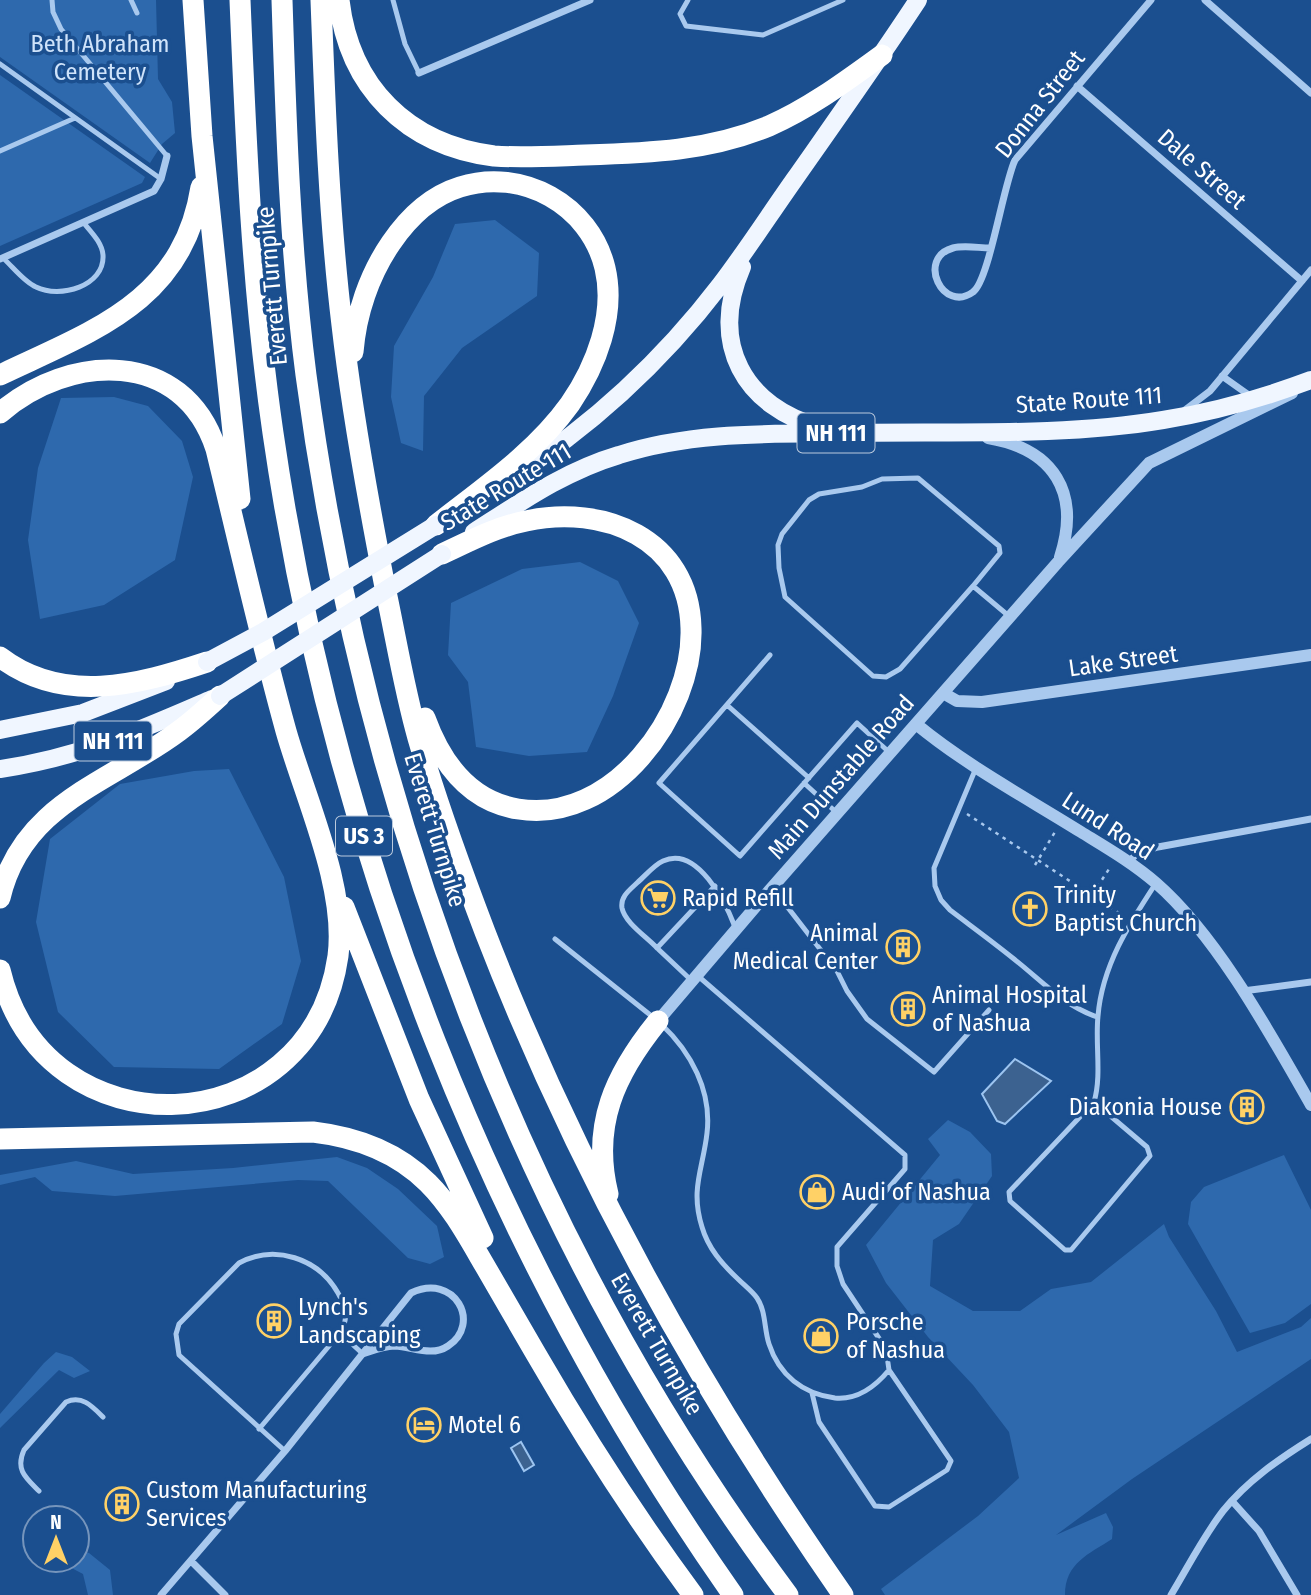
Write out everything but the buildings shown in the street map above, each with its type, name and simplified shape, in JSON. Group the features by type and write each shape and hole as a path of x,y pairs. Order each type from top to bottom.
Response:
{"highway":[{"path":"193,0 202,136 239,489 264,643"},
{"name":"Everett Turnpike","path":"240,0 253,263 272,432 310,630 357,815 430,1028 521,1235 573,1336 623,1424 689,1531 733,1595"},
{"name":"Everett Turnpike","path":"282,0 290,204 314,430 354,638 385,761 414,858 451,965 496,1080 592,1285 689,1451 738,1526 788,1595"},
{"path":"321,0 330,183 341,323 371,518 419,743 481,920 553,1095 669,1321 724,1414 843,1595"},
{"path":"339,0 345,35 355,61 370,85 391,110 418,131 438,142 471,153 494,156 648,153 714,144 757,130 799,111 882,55"},
{"path":"0,375 111,321 140,300 165,274 184,243 196,212 203,173 202,136"},
{"path":"353,407 352,357 362,305 382,257 402,228 421,209 443,194 460,187 504,182 530,187 547,194 582,222 600,251 608,296 604,329 585,379 544,435 512,465 436,525"},
{"path":"0,414 40,386 64,377 103,369 126,370 166,384 183,397 203,420 216,449 293,753 331,874 428,1120 461,1193 565,1403"},
{"path":"394,628 433,740 445,761 467,786 498,804 516,809 543,811 578,804 604,790 621,776 638,759 660,729 684,677 691,629 682,586 667,562 649,542 626,527 608,521 579,516 557,516 504,527 442,554"},
{"path":"0,657 24,672 44,680 97,688 133,683 207,662"},
{"path":"0,898 14,859 37,826 51,813 179,732 220,696"},
{"path":"0,970 9,1000 29,1037 52,1062 84,1083 119,1099 142,1104 177,1106 217,1099 253,1084 273,1070 293,1052 315,1021 327,996 337,958 339,918 331,874"},
{"path":"617,1223 604,1172 607,1115 624,1068 658,1021"},
{"path":"0,1151 242,1133"},
{"path":"0,1139 242,1133 331,1134 383,1151 414,1171 437,1193 456,1218 619,1490 693,1595"}],"main road":[{"name":"State Route 111","path":"0,730 83,713 207,662 263,632 553,449 624,391 678,336 720,286 918,0"},
{"path":"767,218 741,268 731,297 729,334 736,361 751,387 782,412 814,426 855,433"},
{"name":"NH 111","path":"1255,400 1311,382"},
{"name":"State Route 111","path":"0,769 53,760 102,746 220,696 541,489 579,470 625,453 706,437 1079,429 1163,421 1255,400"}],"street":[{"path":"419,73 590,0"},
{"name":"Donna Street","path":"990,248 960,248 945,252 936,263 934,271 937,284 947,294 954,296 968,295 974,291 982,280 990,248 1008,175 1015,160 1151,0"},
{"path":"1205,0 1311,93"},
{"name":"Dale Street","path":"1077,86 1302,281"},
{"path":"2,259 154,191 161,179 167,156"},
{"path":"1163,421 1200,400 1311,271"},
{"path":"1222,376 1255,400"},
{"name":"Main Dunstable Road","path":"658,1021 837,813 1149,463 1258,412 1311,382"},
{"name":"Main Dunstable Road","path":"929,432 1007,442 1025,448 1045,462 1059,484 1067,513 1065,538 1058,562"},
{"name":"Lake Street","path":"943,694 957,701 982,702 1311,655"},
{"name":"Lund Road","path":"916,724 976,768 1123,858 1156,883 1198,928 1243,991 1311,1105"},
{"path":"1123,858 1158,847 1311,820"},
{"path":"1243,991 1311,982"},
{"path":"161,1595 285,1451 411,1293 421,1288 442,1289 458,1302 463,1312 460,1333 446,1348 425,1351 393,1346 363,1354"},
{"path":"1171,1595 1209,1531 1232,1501 1256,1477 1311,1439"},
{"path":"1232,1501 1259,1531 1297,1595"},
{"path":"191,1561 225,1595"}],"lane":[{"path":"52,0 53,12 61,29 167,156"},
{"path":"131,0 137,13"},
{"path":"393,0 405,44 419,73"},
{"path":"688,0 681,13 686,26 763,35 843,0"},
{"path":"0,64 161,179"},
{"path":"0,151 75,118"},
{"path":"2,259 35,287 53,292 71,290 87,283 100,272 103,253 83,222"},
{"path":"918,478 999,546 1000,553 973,586 900,669 886,677 873,676 785,597 778,545 782,534 810,500 819,494 862,487 882,479 918,478"},
{"path":"973,586 1010,617"},
{"path":"770,655 659,783 740,856 857,723 890,753"},
{"path":"727,705 809,778"},
{"path":"976,768 934,868 935,886 950,910 1061,999 1077,1010 1097,1017"},
{"path":"804,783 837,813"},
{"path":"736,929 715,886 687,861 678,858 656,865 625,894 622,903 623,911 657,948 905,1155 905,1169 837,1247 837,1266 843,1284 886,1349 889,1370 951,1461 947,1470 889,1507 875,1506 819,1422 812,1392"},
{"path":"1094,1102 1147,1147 1150,1156 1071,1250 1065,1250 1010,1201 1009,1192 1094,1102 1097,1090 1097,1017 1100,997 1112,961 1131,921 1156,883"},
{"path":"657,948 715,886"},
{"path":"769,891 789,909 837,971 847,991 867,1019 934,1072 989,1010"},
{"path":"555,939 658,1021 690,1058 704,1095 707,1135 697,1185 697,1205 708,1244 729,1271 756,1296 762,1310 769,1345 778,1364 800,1388 840,1398 855,1396 871,1388 889,1370"},
{"path":"259,1429 340,1333 346,1316 343,1303 332,1282 318,1269 302,1260 269,1253 239,1263 179,1324 176,1334 179,1355 259,1429 285,1451"},
{"path":"340,1333 363,1354"},
{"path":"40,1491 23,1475 20,1468 24,1450 66,1402 72,1399 90,1404 103,1417"}],"path":[{"path":"958,808 1114,911"},
{"path":"1035,865 1062,820"},
{"path":"1088,901 1123,858"}],"green space":[{"name":"Beth Abraham Cemetery","path":"0,0 156,0 158,79 172,102 175,133 162,144 150,163 0,57"},
{"path":"0,75 145,177 142,183 0,246"},
{"path":"495,220 539,253 537,296 462,348 424,396 423,451 401,443 391,397 394,346 433,277 455,224"},
{"path":"114,397 148,406 182,441 193,477 175,560 104,605 40,619 28,540 38,468 61,398"},
{"path":"580,562 618,581 639,623 613,696 587,752 529,756 476,747 468,682 448,655 451,603 522,569"},
{"path":"229,769 284,877 301,961 282,1024 219,1069 114,1067 58,1012 36,922 50,839 120,784 194,771"},
{"path":"948,1120 970,1132 991,1154 992,1176 959,1224 933,1240 930,1286 973,1311 1020,1311 1051,1289 1091,1282 1164,1224 1237,1352 1301,1327 1311,1318 1311,1359 1132,1479 1056,1535 1106,1513 1113,1527 1112,1539 1074,1567 1066,1584 1065,1595 885,1595 881,1589 978,1516 1019,1478 1009,1432 973,1385 928,1337 886,1283 866,1245 940,1155 928,1139"},
{"path":"1284,1155 1311,1210 1311,1304 1285,1323 1250,1333 1188,1224 1191,1202 1204,1187"},
{"path":"337,1157 367,1168 398,1189 437,1226 444,1257 430,1264 408,1258 328,1181 298,1180 115,1196 52,1191 35,1177 0,1185 0,1175 76,1161 133,1174 233,1168"},
{"path":"56,1352 72,1357 90,1371 74,1378 59,1370 0,1428 0,1414"},
{"path":"91,1555 110,1570 113,1595 88,1595 83,1574 91,1574"}],"shaded area":[{"path":"1015,1059 1051,1081 1005,1124 997,1121 982,1094"},
{"path":"521,1442 534,1465 524,1471 511,1448"}],"place":[{"name":"Rapid Refill","path":"658,898"},
{"name":"Trinity Baptist Church","path":"1030,909"},
{"name":"Animal Medical Center","path":"903,947"},
{"name":"Animal Hospital of Nashua","path":"908,1009"},
{"name":"Diakonia House","path":"1247,1107"},
{"name":"Audi of Nashua","path":"817,1192"},
{"name":"Lynch's Landscaping","path":"274,1321"},
{"name":"Porsche of Nashua","path":"821,1336"},
{"name":"Motel 6","path":"424,1425"},
{"name":"Custom Manufacturing Services","path":"122,1504"}]}
